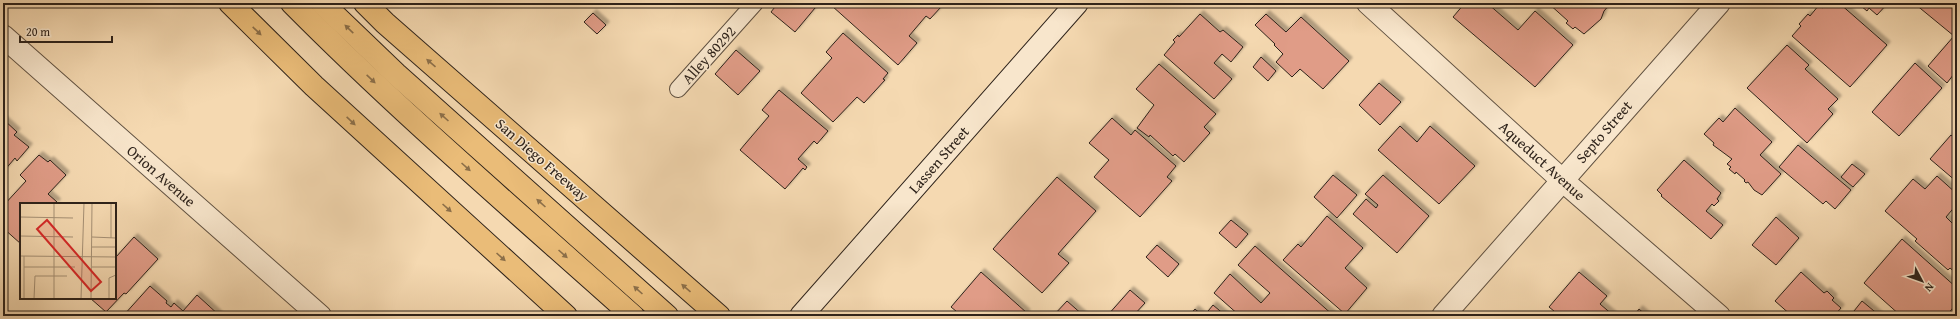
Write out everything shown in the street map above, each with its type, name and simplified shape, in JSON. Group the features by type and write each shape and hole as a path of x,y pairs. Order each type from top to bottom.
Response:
{"highway":[{"path":"230,3 320,91 566,316"},
{"path":"292,3 325,36 448,150 633,316"},
{"path":"322,3 396,74 667,316"},
{"name":"San Diego Freeway","path":"365,3 391,28 717,315"}],"street":[{"name":"Lassen Street","path":"801,316 1077,3"},
{"name":"Aqueduct Avenue","path":"1368,3 1562,180 1720,316"},
{"name":"Septo Street","path":"1444,316 1718,3"},
{"name":"Orion Avenue","path":"3,36 320,316"}],"lane":[{"name":"Alley 80292","path":"678,89 755,3"}],"building":[{"path":"778,3 809,3 815,8 795,32 771,12"},
{"path":"835,3 937,3 941,7 930,19 926,16 909,36 917,43 898,65 832,6"},
{"path":"1465,3 1487,3 1518,30 1535,11 1573,45 1535,87 1453,17"},
{"path":"1548,3 1611,3 1604,11 1601,19 1584,34 1575,27 1573,29 1566,23 1568,21"},
{"path":"1827,3 1839,3 1887,45 1850,87 1792,36 1801,26 1799,24 1808,14 1810,16 1819,5 1823,8"},
{"path":"1862,3 1888,3 1877,15 1869,8 1867,11 1861,6"},
{"path":"1957,3 1957,70 1947,83 1928,66 1954,36 1915,4"},
{"path":"593,13 606,25 597,34 584,22"},
{"path":"1200,14 1220,32 1223,30 1243,47 1231,62 1222,54 1214,63 1232,79 1214,99 1164,55 1175,42 1173,40 1178,35 1179,37"},
{"path":"1266,14 1286,32 1301,17 1349,61 1323,89 1300,69 1292,77 1276,62 1283,54 1255,25"},
{"path":"843,33 888,73 883,79 885,80 864,103 857,97 833,122 801,93 832,58 826,52"},
{"path":"1787,45 1809,65 1805,69 1838,99 1828,109 1833,114 1807,143 1747,88"},
{"path":"736,50 760,71 738,95 715,74"},
{"path":"1261,57 1276,71 1268,81 1253,67"},
{"path":"1915,63 1942,88 1899,136 1872,112"},
{"path":"1159,64 1216,114 1204,127 1210,133 1184,162 1175,154 1173,156 1150,135 1149,137 1137,128 1154,105 1136,89"},
{"path":"1379,83 1401,102 1380,125 1359,105"},
{"path":"779,90 828,131 817,144 814,141 798,159 807,167 805,170 803,168 785,189 740,150 769,116 762,110"},
{"path":"1735,108 1772,142 1760,155 1781,174 1762,195 1754,190 1748,182 1746,183 1744,181 1745,180 1736,172 1735,174 1729,169 1731,167 1727,164 1732,159 1713,145 1714,143 1704,134 1719,118 1723,122"},
{"path":"1112,118 1131,135 1135,130 1176,166 1167,177 1172,181 1140,217 1094,177 1109,160 1089,143"},
{"path":"3,119 17,132 14,135 29,147 17,161 15,158 3,172"},
{"path":"1400,126 1417,142 1430,126 1475,166 1439,204 1378,150"},
{"path":"1951,135 1957,141 1957,182 1930,159"},
{"path":"1798,145 1851,190 1835,209 1826,201 1823,204 1779,167"},
{"path":"39,155 48,162 50,160 66,175 48,194 56,203 20,203 20,243 3,228 3,206 26,181 20,175"},
{"path":"1684,160 1721,193 1717,199 1719,201 1714,206 1712,204 1706,211 1723,225 1711,239 1661,196 1662,195 1657,190"},
{"path":"1852,164 1865,174 1853,187 1841,177"},
{"path":"1333,175 1357,195 1337,218 1314,197"},
{"path":"1383,175 1429,216 1397,253 1353,214 1366,199 1376,208 1378,205 1365,194"},
{"path":"1937,176 1957,194 1957,204 1946,217 1957,228 1957,274 1950,268 1948,270 1915,241 1917,239 1885,211 1913,179 1925,189"},
{"path":"1057,177 1096,211 1058,254 1069,263 1042,293 993,249"},
{"path":"1327,216 1363,248 1345,268 1367,288 1345,314 1283,260 1298,244 1301,247"},
{"path":"1776,217 1799,238 1776,265 1752,245"},
{"path":"1231,220 1248,234 1236,248 1219,233"},
{"path":"134,237 158,259 126,294 124,293 106,312 91,299 116,299 116,257"},
{"path":"1902,239 1957,288 1957,303 1946,316 1901,316 1864,283"},
{"path":"1157,245 1179,264 1168,277 1146,257"},
{"path":"1255,246 1334,316 1240,316 1214,293 1230,274 1261,303 1270,293 1238,265"},
{"path":"981,272 1027,313 1024,316 962,316 951,307"},
{"path":"1579,272 1607,296 1600,304 1614,316 1560,316 1549,307"},
{"path":"1801,272 1824,293 1827,291 1834,298 1832,300 1841,308 1834,316 1792,316 1775,301"},
{"path":"150,286 167,301 166,303 171,307 174,303 183,311 197,295 220,316 123,316"},
{"path":"1130,290 1145,303 1133,316 1107,316"},
{"path":"1067,301 1084,316 1053,316"},
{"path":"1862,301 1880,316 1850,316"},
{"path":"1213,305 1226,316 1204,316"},
{"path":"1195,309 1203,316 1189,316"},
{"path":"1639,309 1647,316 1634,316"}]}
